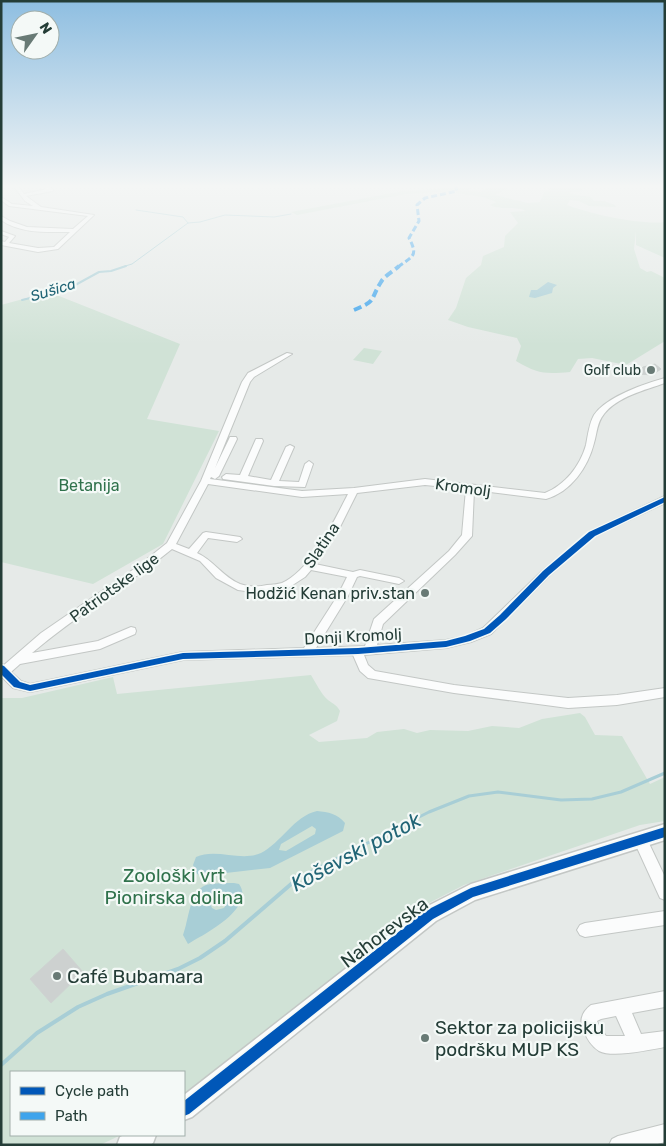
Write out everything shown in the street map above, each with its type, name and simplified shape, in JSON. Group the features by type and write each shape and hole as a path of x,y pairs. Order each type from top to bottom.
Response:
{"street":[{"path":"4,244 38,250 52,249 60,246 68,238"},
{"path":"209,477 246,382 251,375 289,354"},
{"name":"Kromolj","path":"209,477 302,494 354,491 425,482 539,496 556,493 569,481 587,455 598,416 608,406 665,380"},
{"path":"209,477 233,439"},
{"path":"243,478 259,441"},
{"path":"274,483 290,447"},
{"path":"209,477 243,478 302,485 309,464"},
{"name":"Patriotske lige","path":"2,671 45,636 141,569 171,545 209,477"},
{"path":"470,488 467,536 452,553 378,622 360,662 365,670 372,675 454,689 568,703 617,700 665,692"},
{"name":"Slatina","path":"171,545 203,559 227,581 238,587 260,590 284,586 301,575 309,566 332,532 354,491"},
{"name":"Donji Kromolj","path":"2,671 17,685 30,688 183,656 364,650 446,644 467,640 487,630 503,617 546,573 592,534 665,499"},
{"path":"191,553 206,535 237,539"},
{"path":"309,566 352,575 360,573 398,581"},
{"path":"308,652 343,596 352,575"},
{"path":"17,660 100,645 131,631"},
{"name":"Nahorevska","path":"185,1108 428,915 471,893 665,832"},
{"path":"640,839 665,893"},
{"path":"585,930 665,918"},
{"path":"665,999 597,1011 590,1017 591,1028 595,1036 603,1044 636,1043 665,1039"},
{"path":"621,1007 636,1043"},
{"path":"618,1145 665,1133"},
{"path":"128,1145 143,1136"}],"green space":[{"path":"505,238 635,238 634,249 640,268 665,278 665,341 626,365 592,358 578,359 570,372 548,373 536,371 516,361 521,346 517,338 468,327 448,320 456,308 466,278 481,265 483,256 504,247"},
{"path":"636,238 665,238 665,258 636,245"},
{"name":"Betanija","path":"49,292 180,344 147,419 219,431 163,544 93,584 1,562 1,305"},
{"path":"364,348 382,351 373,364 353,360"},
{"name":"Zoološki vrt Pionirska dolina","path":"311,675 323,695 340,711 337,721 309,735 319,742 367,738 377,732 404,729 417,733 430,730 468,731 492,726 519,728 542,719 580,713 585,717 595,735 622,736 650,784 665,777 665,821 640,825 464,885 429,903 185,1094 185,1071 10,1071 10,1136 119,1136 100,1145 1,1145 1,698 22,698 113,677 117,694"}],"water":[{"path":"548,282 557,285 553,288 552,293 535,298 529,297 531,290 537,290"},
{"path":"317,811 336,816 345,823 343,831 270,868 200,876 196,873 193,865 196,857 212,854 245,856 261,853 275,843 301,818","holes":["312,826 316,829 315,834 286,851 279,850 281,844"]},
{"path":"239,884 242,893 241,902 235,911 216,927 188,944 183,935 190,907 196,894 206,885","holes":["217,892 225,894 228,901 224,908 216,910 212,908 209,901 213,894"]}],"building":[{"name":"Golf club","path":"655,364 661,369 652,375 639,374 643,367"},
{"name":"Café Bubamara","path":"63,949 83,972 51,1003 30,979"}],"waterway":[{"name":"Sušica","path":"122,267 132,264 167,238"},
{"name":"Sušica","path":"22,300 68,289 99,272 111,271 126,266"},
{"name":"Koševski potok","path":"294,880 429,812 469,796 498,792 561,800 592,799 621,792 665,773"},
{"name":"Koševski potok","path":"1,1065 37,1033 78,1007 107,994 178,969 200,958 225,941 297,879"}],"marked path":[{"path":"354,310 368,304 375,297 381,281 414,254 415,249 409,238"}],"cycle path":[{"path":"1,668 17,685 30,688 183,656 358,651 446,644 467,639 487,631 546,573 592,534 665,499"},
{"path":"185,1108 429,915 471,893 665,832"}],"place":[{"name":"Golf club","path":"651,370"},
{"name":"Hodžić Kenan priv.stan","path":"425,593"},
{"name":"Café Bubamara","path":"57,976"},
{"name":"Sektor za policijsku podršku MUP KS","path":"425,1038"}]}
